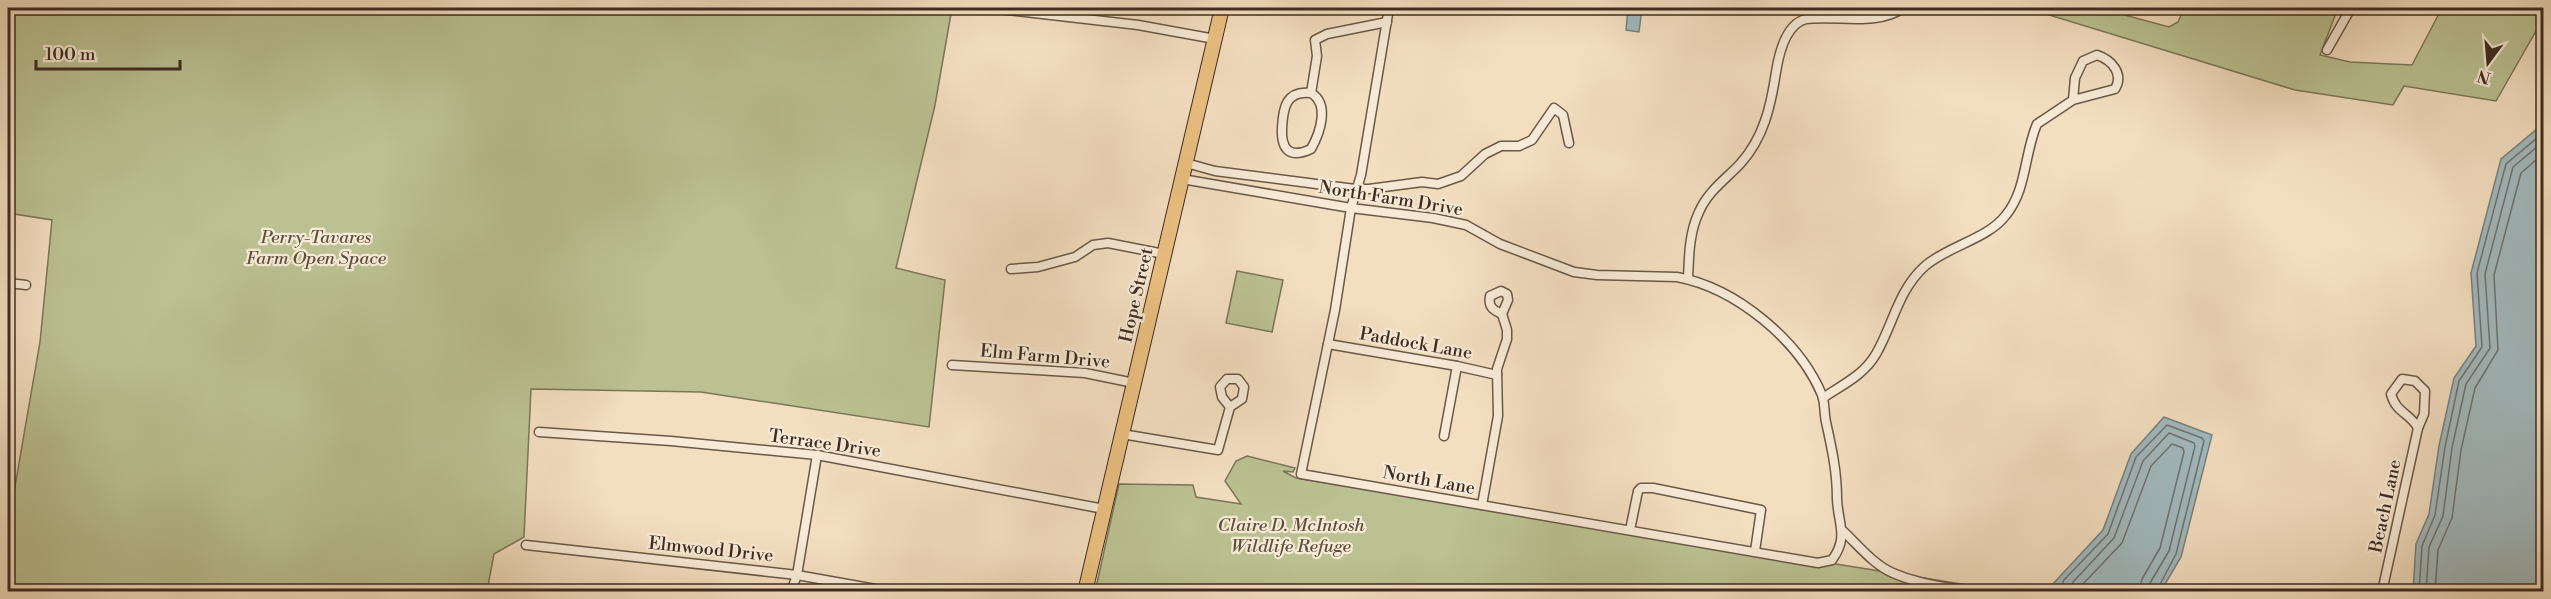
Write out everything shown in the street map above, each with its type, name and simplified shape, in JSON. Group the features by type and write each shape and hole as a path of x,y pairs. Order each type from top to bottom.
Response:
{"main road":[{"name":"Hope Street","path":"1085,591 1222,8"}],"street":[{"path":"989,8 1138,25 1215,39"},
{"name":"North Lane","path":"1389,8 1360,176 1351,208 1328,344 1301,474 1818,563"},
{"path":"1688,279 1690,242 1698,213 1715,188 1741,163 1755,145 1768,116 1780,52 1793,26 1806,19 1870,18 1892,14 1903,8"},
{"path":"2327,50 2351,8"},
{"path":"1311,93 1317,56 1315,40 1327,34 1387,22"},
{"path":"1823,398 1858,375 1867,366 1882,341 1898,303 1923,267 1942,253 1996,225 2005,217 2018,194 2037,124 2073,100 2115,89 2118,84 2118,75 2115,66 2107,59 2097,55 2083,61 2075,78 2073,100"},
{"path":"1311,93 1321,104 1317,138 1311,149 1302,153 1292,153 1285,148 1282,141 1284,108 1296,94 1311,93"},
{"name":"North Farm Drive","path":"1186,163 1215,171 1369,189 1422,182 1438,184 1461,176 1485,154 1501,146 1519,146 1532,140 1556,109 1563,115 1569,143"},
{"name":"North Farm Drive","path":"1182,179 1351,208 1399,212 1466,225 1500,244 1574,272 1688,279 1731,297 1775,329 1813,376 1823,398 1836,464 1838,507 1843,531 1837,554 1832,560 1818,563"},
{"path":"1011,269 1038,267 1075,257 1093,246 1108,243 1164,254"},
{"path":"8,283 26,285"},
{"path":"1482,506 1498,416 1497,375 1507,333 1502,314"},
{"name":"Paddock Lane","path":"1328,344 1497,375"},
{"name":"Elm Farm Drive","path":"952,365 1085,373 1134,383"},
{"path":"1444,436 1457,366"},
{"name":"Beach Lane","path":"2382,591 2418,428 2424,414 2425,391 2415,381 2402,379 2391,394 2394,403 2415,422 2418,428"},
{"path":"1122,434 1218,450 1230,407"},
{"name":"Terrace Drive","path":"539,432 672,441 817,455 1104,509"},
{"path":"791,591 797,575 817,455"},
{"path":"1630,530 1638,491 1641,488 1653,488 1761,510 1755,551"},
{"path":"1843,531 1870,557 1893,573 1920,583 1970,591"},
{"name":"Elmwood Drive","path":"526,545 797,575 892,591"}],"green space":[{"name":"Perry-Tavares Farm Open Space","path":"8,8 952,8 935,105 896,268 945,280 929,427 701,392 531,389 524,537 494,554 487,591 8,591 8,527 40,342 52,220 8,213"},
{"path":"2026,8 2107,8 2106,10 2169,27 2178,22 2184,8 2338,8 2320,55 2350,62 2412,65 2442,8 2543,8 2544,17 2496,101 2404,86 2393,105 2295,90"},
{"path":"1237,271 1283,280 1272,332 1226,323"},
{"name":"Claire D. McIntosh Wildlife Refuge","path":"1247,456 1295,468 1293,472 1283,471 1296,478 1967,585 1954,592 1095,592 1119,484 1193,485 1196,497 1241,504 1225,481 1236,461"}],"water":[{"path":"1628,8 1642,8 1639,32 1626,30"},
{"path":"2543,124 2543,591 2413,591 2416,544 2429,514 2439,446 2454,378 2476,346 2471,273 2501,159"},
{"path":"2164,417 2212,435 2181,557 2161,591 2073,592 2050,587 2103,530 2131,454"}]}
